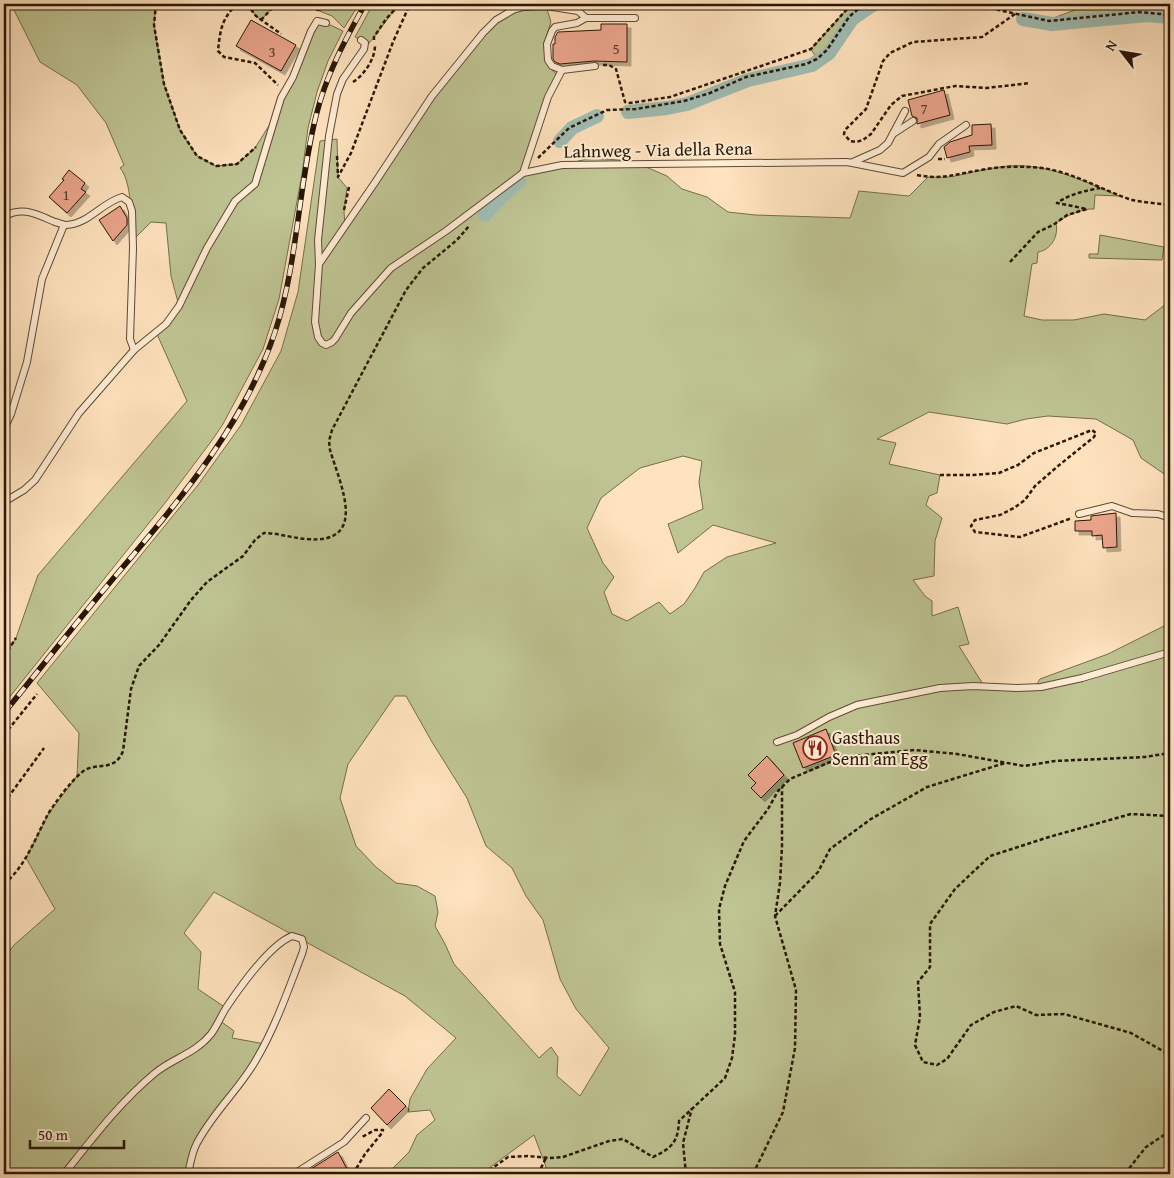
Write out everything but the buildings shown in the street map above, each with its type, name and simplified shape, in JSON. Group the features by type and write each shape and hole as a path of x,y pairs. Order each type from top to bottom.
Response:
{"lane":[{"path":"319,264 432,96 483,33 496,20 512,10 524,7 546,6 578,11 586,18"},
{"path":"595,66 562,70 552,66 548,60 547,44 552,30 555,27 577,23 586,18 635,18"},
{"path":"4,502 24,490 35,480 80,413 134,350 166,324 179,306 207,248 235,201 255,184 284,91 293,77 311,31 317,21 326,23"},
{"path":"361,40 365,43 364,49 343,79 337,94 329,136 318,240 319,264 316,322 318,337 322,343 326,344 335,339 351,313 390,268 446,232 523,173 548,97 562,70"},
{"path":"852,163 880,150 888,143 905,111"},
{"path":"892,134 913,121"},
{"path":"903,173 929,157 939,144 966,125"},
{"name":"Lahnweg - Via della Rena","path":"523,173 562,165 852,163 903,173"},
{"path":"4,217 10,213 22,210 64,225 78,223 90,218 116,199 122,197 129,202 132,211 134,248 130,339 134,350"},
{"path":"4,429 11,414 27,362 42,279 64,225"},
{"path":"1079,514 1112,506 1132,513 1158,514 1170,518"},
{"path":"777,742 797,735 829,717 865,703 940,688 973,686 1017,688 1041,686 1082,678 1170,652"},
{"path":"64,1174 112,1114 157,1072 196,1050 211,1034 226,1008 254,971 284,939 292,936 302,939 304,947 302,954 271,1033 256,1061 238,1087 216,1112 195,1146 188,1174"},
{"path":"294,1174 344,1142 366,1118"}],"path":[{"path":"156,4 154,25 164,84 180,130 197,156 216,166 237,164 255,148 260,140"},
{"path":"238,4 228,13 220,31 218,51 224,57 255,64 284,91"},
{"path":"247,4 256,16 281,34"},
{"path":"261,20 276,4"},
{"path":"305,4 317,10 351,4"},
{"path":"337,149 338,177 351,153 393,42 410,4"},
{"path":"595,66 609,65 616,69 625,102 630,103 670,97 811,49 848,8 854,4"},
{"path":"537,159 569,128 599,112 614,109 636,109 684,101 710,93 746,76 817,60 827,50 849,17 868,4"},
{"path":"971,4 1049,21 1140,12 1170,15"},
{"path":"1016,14 982,37 913,42 890,53 883,61 866,109 845,130 844,134 850,141 863,140 871,134 891,105 902,96 955,86 986,88 1030,83"},
{"path":"903,173 928,177 953,177 980,170 1010,166 1040,168 1060,172 1131,199 1170,205"},
{"path":"345,226 344,212 349,187"},
{"path":"1010,262 1038,232 1053,225 1067,215 1082,212 1088,208 1057,204 1064,198 1082,191 1101,188"},
{"path":"4,884 13,877 26,858 49,813 77,776 87,768 111,765 120,758 123,751 131,689 139,666 159,645 206,582 243,556 259,536 264,533 307,539 322,539 332,537 339,532 343,526 347,511 330,450 329,441 336,420 406,290 422,268 457,240 470,225"},
{"path":"940,475 999,473 1018,465 1034,454 1092,430 1096,433 1094,437 1041,481 1025,500 1000,515 975,520 971,526 975,532 1020,537 1073,518 1079,514"},
{"path":"4,656 16,638"},
{"path":"4,735 37,694"},
{"path":"4,803 44,748"},
{"path":"484,1174 508,1157 563,1157 609,1141 623,1139 653,1157 668,1150 678,1136 679,1121 725,1078 732,1058 735,1035 735,992 720,944 719,908 731,871 744,841 782,787 790,779 842,758 914,750 957,754 1024,766 1055,761 1145,757 1170,753"},
{"path":"775,916 818,872 830,849 871,819 927,787 1007,763"},
{"path":"753,1174 783,1112 795,1048 796,990 775,916 780,883 782,787"},
{"path":"1170,816 1131,814 990,856 955,889 930,924 930,967 918,982 920,1017 915,1046 923,1062 936,1065 947,1059 971,1025 994,1012 1016,1006 1036,1015 1064,1014 1131,1033 1170,1055"},
{"path":"686,1174 684,1143 693,1107"},
{"path":"352,1174 383,1130"},
{"path":"1126,1174 1146,1147 1170,1131"},
{"path":"538,1174 546,1158"}],"green space":[{"path":"11,4 156,4 154,25 164,84 180,130 197,156 216,166 237,164 255,148 275,116 317,21 343,31 328,61 317,92 308,128 302,174 279,299 263,349 213,439 165,503 4,704 4,656 16,638 38,575 187,401 156,332 179,306 171,276 166,223 151,222 133,240 129,191 124,174 120,168 124,165 106,123 77,85 40,62"},
{"path":"247,4 276,4 261,20"},
{"path":"359,4 344,28 332,16 317,10"},
{"path":"373,4 400,4 364,49 361,40 355,37"},
{"path":"854,4 868,4 851,16 831,45 817,59 811,49 848,8"},
{"path":"1087,4 1170,4 1170,15 1140,12 1045,21"},
{"path":"547,9 551,22 544,44 547,64 557,75 523,172 591,158 632,161 667,176 682,189 707,197 728,212 755,215 850,218 859,191 909,196 928,177 952,177 1008,166 1037,167 1051,170 1079,179 1119,196 1095,195 1094,209 1074,213 1056,223 1057,228 1053,242 1043,251 1038,252 1037,263 1032,264 1024,316 1042,320 1074,320 1104,314 1145,320 1170,301 1170,478 1141,458 1133,440 1096,419 1048,416 1007,424 929,412 877,439 896,443 889,464 940,475 937,493 929,496 926,505 942,518 935,541 934,576 913,580 925,596 932,601 932,616 958,607 969,644 959,646 986,689 1034,689 1040,679 1108,654 1170,623 1170,1174 542,1174 546,1167 534,1135 481,1174 387,1174 409,1152 417,1135 435,1120 430,1110 408,1112 410,1099 427,1069 456,1038 405,996 214,892 184,933 201,952 198,989 226,1008 219,1020 234,1031 232,1038 265,1044 195,1146 188,1174 4,1174 4,959 14,945 55,909 26,858 49,813 77,776 79,733 37,683 198,485 241,425 281,351 298,292 320,141 337,139 338,177 347,188 344,212 345,225 453,69 498,22 514,12","holes":["683,456 702,461 699,482 703,509 668,524 678,553 713,525 776,543 727,557 704,572 684,604 670,614 659,602 627,621 612,614 604,592 614,577 603,563 587,528 601,498 640,468","395,696 406,696 467,798 486,846 512,868 526,896 543,920 560,979 576,1009 609,1048 580,1096 557,1076 558,1057 551,1047 539,1058 454,964 435,926 438,912 435,896 417,886 396,883 376,867 356,846 340,798 348,764"]},
{"path":"1100,235 1164,247 1162,260 1089,258 1089,254 1098,254"}],"waterway":[{"path":"628,112 687,104 748,80 812,65 829,53 852,19 874,4"},
{"path":"1023,19 1052,24 1147,15 1170,17"},
{"path":"560,141 572,128 597,116"},
{"path":"485,215 519,181"}],"railway":[{"path":"4,713 160,523 206,463 245,401 261,367 283,306 289,279 305,170 320,101 337,58 365,4"}],"place":[{"name":"Gasthaus Senn am Egg","path":"815,748"}]}
